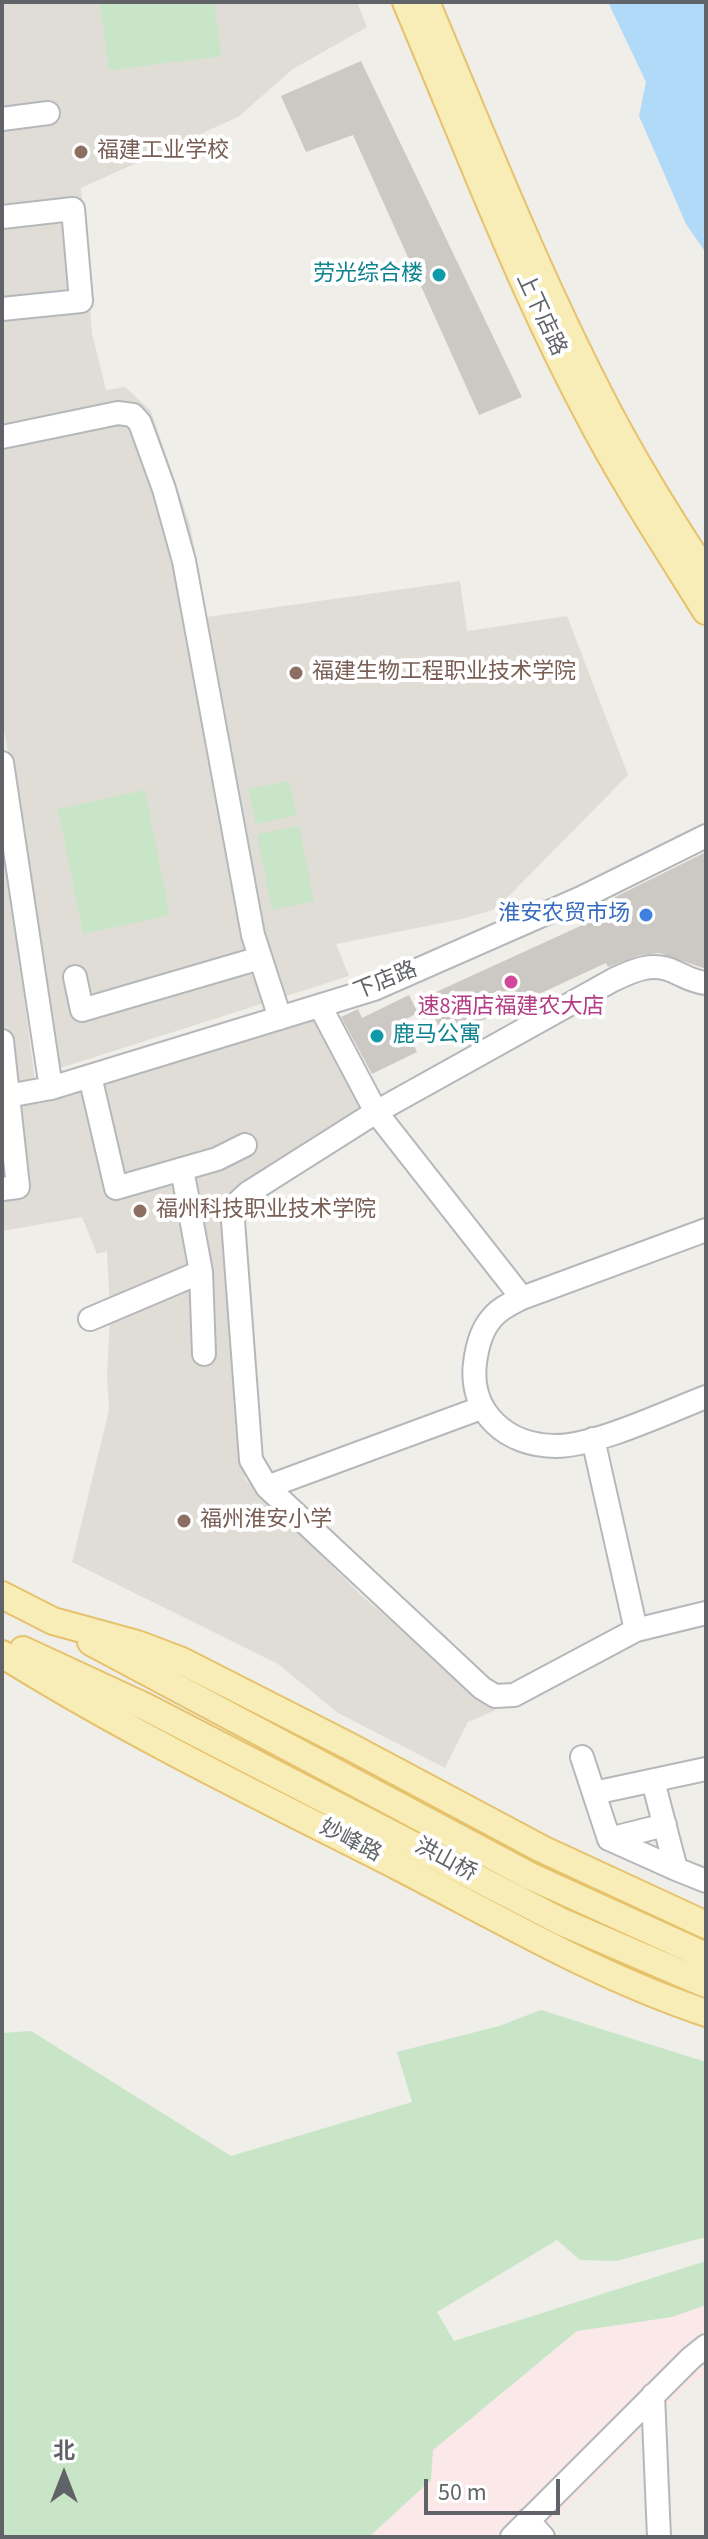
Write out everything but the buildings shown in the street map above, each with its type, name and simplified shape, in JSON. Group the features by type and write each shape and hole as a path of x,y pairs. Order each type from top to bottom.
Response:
{"main road":[{"name":"上下店路","path":"406,2 532,301 584,407 706,611"},
{"name":"上下店路","path":"426,2 497,173 608,412 706,574"},
{"path":"2,1595 530,1876 706,1956"},
{"path":"53,1621 137,1644 182,1661 542,1849 706,1925"},
{"name":"洪山桥","path":"2,1641 146,1707 562,1922 706,1984"},
{"name":"妙峰路","path":"2,1654 128,1729 561,1953 636,1987 706,2013"}],"street":[{"path":"2,119 48,113"},
{"path":"2,217 73,209 81,301 2,309"},
{"path":"2,437 118,413 133,415 140,423 168,502 184,561 253,935 280,1018"},
{"path":"2,763 51,1088"},
{"name":"下店路","path":"5,1096 51,1088 399,979 581,898 706,836"},
{"path":"75,977 82,1010 260,958"},
{"path":"706,983 659,967 638,968 376,1112 248,1193 235,1205 233,1221 251,1460 267,1487 482,1688 495,1696 514,1695 636,1630 706,1613"},
{"path":"320,1006 376,1112 522,1298"},
{"path":"2,1041 5,1096 18,1187 2,1189"},
{"path":"90,1076 116,1188 217,1159 245,1145"},
{"path":"182,1169 201,1272 204,1354"},
{"path":"706,1230 522,1298 493,1316 476,1351 474,1371 475,1392 481,1408 507,1434 523,1441 557,1446 593,1439 706,1397"},
{"path":"90,1319 201,1272"},
{"path":"267,1487 481,1408"},
{"path":"593,1439 636,1630"},
{"path":"582,1757 609,1839 706,1881"},
{"path":"594,1793 706,1769"},
{"path":"653,1781 676,1869"},
{"path":"609,1839 665,1825"},
{"path":"512,2537 536,2529 653,2395 706,2346"},
{"path":"653,2395 659,2537"}],"shaded area":[{"name":"福建生物工程职业技术学院","path":"2,2 357,2 367,27 293,69 238,117 81,188 92,334 106,390 125,387 151,411 190,525 207,617 460,581 467,631 567,616 628,775 496,909 462,919 336,944 349,976 57,1069 2,716"},
{"path":"2,827 38,1104 317,1018 364,1107 225,1205 245,1479 361,1595 496,1710 468,1722 445,1768 338,1713 278,1664 72,1562 109,1410 107,1251 97,1254 82,1217 2,1231"},
{"path":"706,2305 706,2378 696,2378 537,2537 369,2537 431,2480 432,2450 578,2331 672,2317"}],"green space":[{"path":"100,2 214,2 221,56 109,70"},
{"path":"289,781 297,815 256,824 248,789"},
{"path":"145,790 170,915 83,934 58,809"},
{"path":"299,826 314,901 272,910 257,834"},
{"path":"541,2010 706,2062 706,2237 616,2261 580,2260 557,2240 437,2312 454,2341 706,2261 706,2305 672,2317 577,2331 433,2450 431,2480 369,2537 2,2537 2,2033 31,2031 231,2156 412,2102 397,2052 499,2026"}],"water":[{"path":"608,2 706,2 706,253 686,224 639,116 646,82"}],"place":[{"name":"福建工业学校","path":"81,152"},
{"name":"劳光综合楼","path":"439,275"},
{"name":"福建生物工程职业技术学院","path":"296,673"},
{"name":"淮安农贸市场","path":"646,915"},
{"name":"速8酒店福建农大店","path":"511,982"},
{"name":"鹿马公寓","path":"377,1036"},
{"name":"福州科技职业技术学院","path":"140,1211"},
{"name":"福州淮安小学","path":"184,1521"}]}
